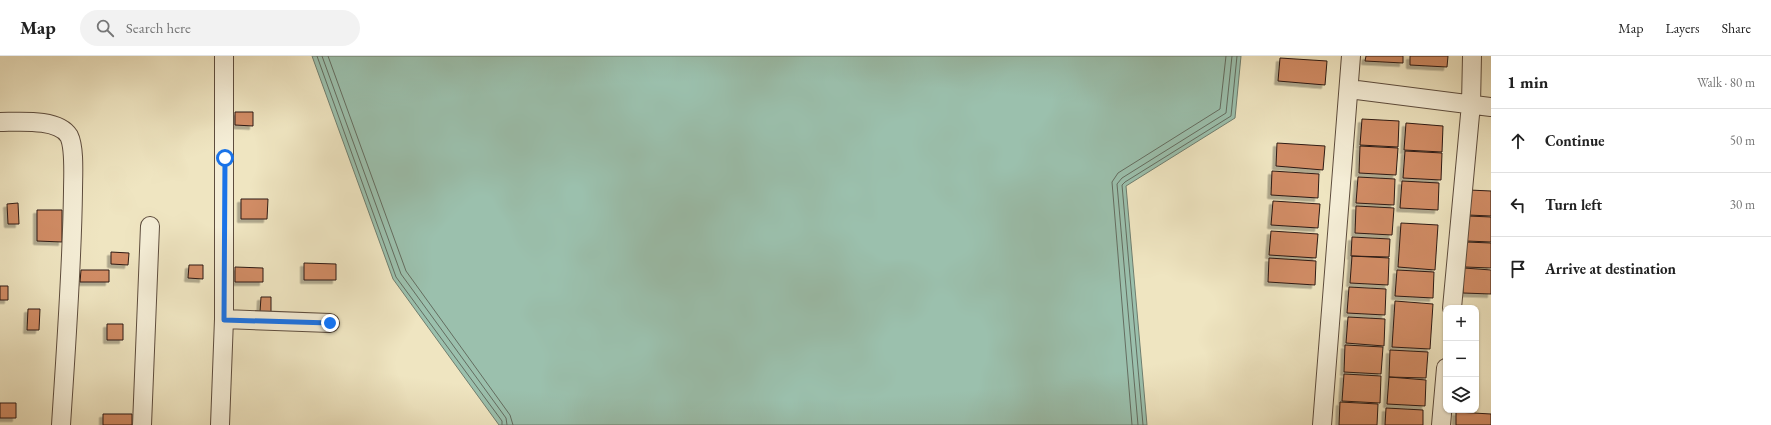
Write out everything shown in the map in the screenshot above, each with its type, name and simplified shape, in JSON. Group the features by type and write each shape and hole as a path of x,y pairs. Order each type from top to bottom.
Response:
{"street":[{"path":"220,425 224,320 224,56"},
{"path":"1322,425 1351,56"},
{"path":"1452,305 1470,104 1472,56"},
{"path":"1349,90 1491,107"},
{"path":"0,122 42,122 57,126 69,136 73,154 72,234 61,425"},
{"path":"142,425 150,226"},
{"path":"224,320 330,323"},
{"path":"1441,425 1445,377"}],"water":[{"path":"312,56 1241,56 1235,118 1126,186 1147,425 499,425 393,279"}],"building":[{"path":"1366,56 1403,56 1403,63 1365,61"},
{"path":"1410,56 1448,56 1447,67 1410,65"},
{"path":"1280,58 1327,61 1325,85 1278,81"},
{"path":"235,112 253,112 253,126 235,125"},
{"path":"1362,119 1399,121 1398,147 1360,145"},
{"path":"1406,123 1443,126 1442,152 1404,150"},
{"path":"1277,143 1325,146 1323,170 1276,166"},
{"path":"1360,146 1398,148 1396,175 1359,173"},
{"path":"1405,151 1442,153 1441,180 1403,178"},
{"path":"1272,171 1319,174 1318,198 1271,195"},
{"path":"1358,177 1395,179 1394,205 1356,203"},
{"path":"1402,181 1439,183 1438,210 1400,208"},
{"path":"1469,190 1491,191 1491,216 1468,215"},
{"path":"241,199 268,199 267,219 241,219"},
{"path":"1273,201 1320,204 1318,228 1271,225"},
{"path":"18,203 19,224 8,224 7,204"},
{"path":"1356,206 1394,208 1392,235 1355,233"},
{"path":"37,210 62,210 62,242 37,241"},
{"path":"1468,216 1491,217 1491,242 1467,241"},
{"path":"1401,223 1438,225 1435,270 1398,267"},
{"path":"1271,231 1318,234 1316,258 1269,255"},
{"path":"1352,237 1390,239 1389,257 1351,256"},
{"path":"1466,242 1491,243 1491,268 1465,267"},
{"path":"111,252 129,253 128,265 111,264"},
{"path":"1352,256 1389,258 1388,285 1350,283"},
{"path":"1269,258 1316,261 1315,285 1268,282"},
{"path":"304,263 336,264 336,280 304,280"},
{"path":"189,265 203,265 203,279 188,278"},
{"path":"235,267 263,268 263,282 235,282"},
{"path":"1464,268 1491,270 1491,294 1463,293"},
{"path":"81,270 109,270 109,282 80,282"},
{"path":"1397,270 1434,272 1433,298 1395,296"},
{"path":"0,286 8,286 8,300 0,300"},
{"path":"1349,287 1386,289 1385,315 1347,313"},
{"path":"261,297 271,297 271,312 260,312"},
{"path":"1395,301 1433,304 1430,349 1392,347"},
{"path":"28,309 40,309 39,330 27,330"},
{"path":"1348,317 1385,319 1384,346 1346,343"},
{"path":"107,324 123,324 123,340 107,340"},
{"path":"1345,345 1383,347 1381,374 1344,372"},
{"path":"1390,350 1428,352 1426,378 1389,377"},
{"path":"1344,374 1381,376 1380,403 1342,401"},
{"path":"1389,377 1426,380 1425,406 1387,404"},
{"path":"1340,402 1378,404 1377,425 1339,425"},
{"path":"0,403 16,403 16,418 0,418"},
{"path":"1386,408 1423,410 1423,425 1385,425"},
{"path":"1456,413 1491,414 1491,425 1456,425"},
{"path":"103,414 132,414 132,425 103,425"}],"route":[{"path":"225,158 224,320 330,323"}]}
